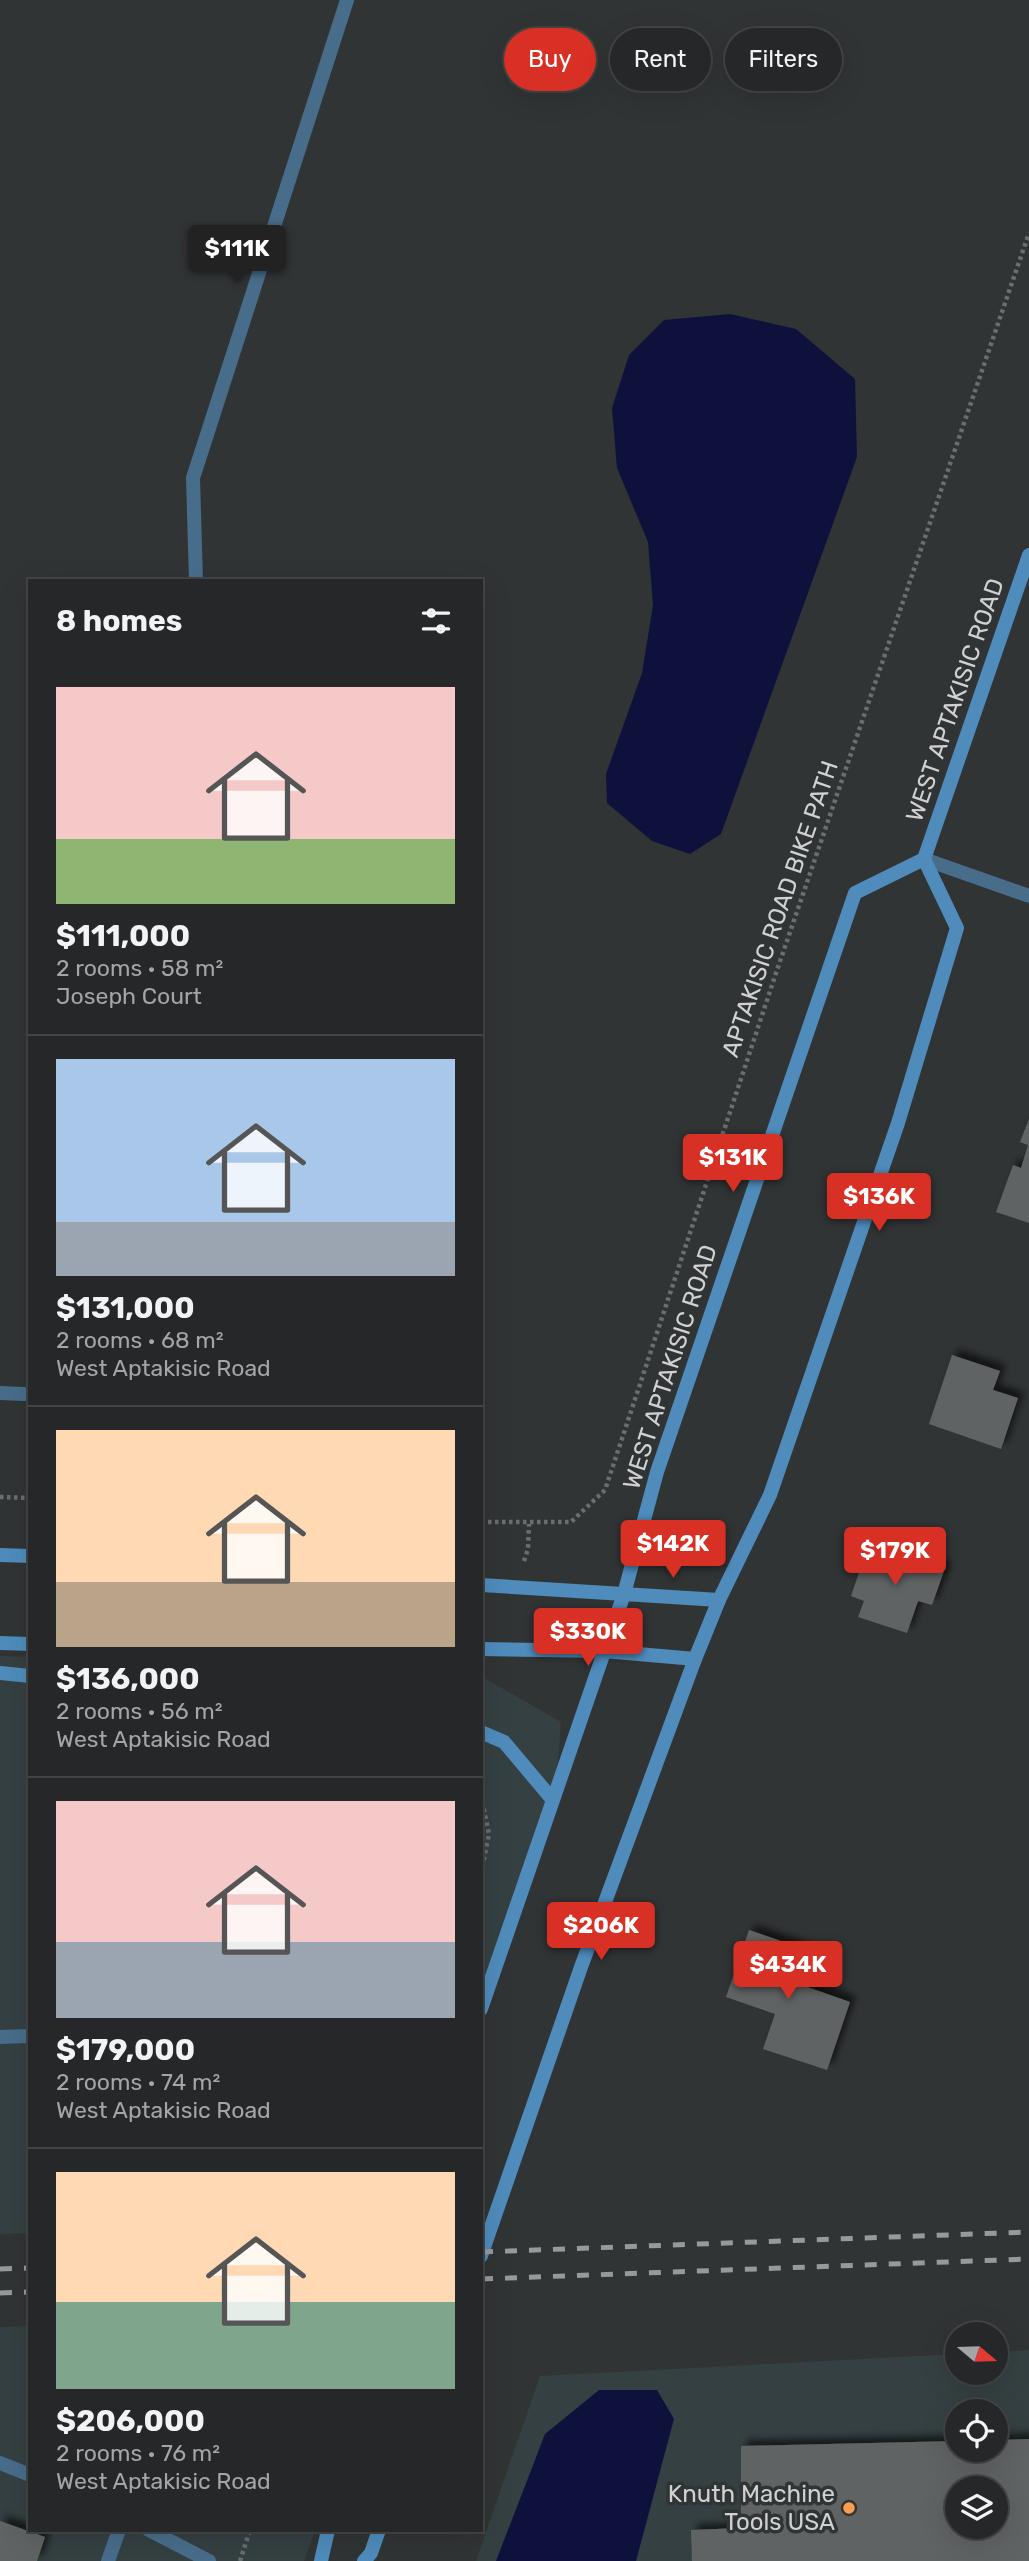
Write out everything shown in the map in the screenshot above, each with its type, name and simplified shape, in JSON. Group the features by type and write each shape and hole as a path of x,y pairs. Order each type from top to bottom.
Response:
{"main road":[{"name":"WEST APTAKISIC ROAD","path":"483,2250 581,1967 695,1659 719,1600 770,1495 898,1124 957,928 924,859 1029,555"},
{"name":"WEST APTAKISIC ROAD","path":"483,2003 624,1594 656,1472 855,893 924,859"},
{"path":"0,1555 28,1556"},
{"path":"483,1585 719,1600"},
{"path":"0,1643 28,1644"},
{"path":"483,1648 604,1651 695,1659"},
{"path":"0,1673 28,1676"},
{"path":"483,1733 504,1742 552,1799"},
{"path":"321,2561 328,2532"},
{"path":"364,2561 371,2553 378,2532"}],"street":[{"path":"196,579 193,478 346,0"},
{"path":"924,859 1029,896"},
{"path":"0,1393 24,1394"},
{"path":"0,2037 28,2036"},
{"path":"0,2463 28,2474"},
{"path":"108,2561 118,2532"},
{"path":"153,2532 209,2561"}],"path":[{"name":"APTAKISIC ROAD BIKE PATH","path":"483,1522 571,1522 606,1490 775,976 1029,233"},
{"path":"0,1497 28,1498"},
{"path":"528,1549 529,1524"},
{"path":"483,1805 489,1834 483,1864"},
{"path":"240,2561 249,2532"}],"shaded area":[{"path":"730,314 796,329 855,379 857,457 721,834 690,854 652,841 607,803 606,774 642,673 653,605 648,542 617,468 612,408 629,355 664,320"},
{"path":"0,1656 28,1657 28,2233 0,2234"},
{"path":"483,1677 561,1722 556,1786 483,2024"},
{"path":"28,2326 28,2532 315,2532 304,2561 0,2561 0,2327"},
{"path":"1029,2350 1029,2561 476,2561 540,2376 945,2355 945,2385 1008,2385 1008,2351"},
{"path":"599,2390 657,2390 674,2419 636,2561 496,2561 545,2434"}],"building":[{"path":"1029,1119 1029,1223 996,1212 1013,1165 1021,1168 1028,1145 1020,1142"},
{"path":"952,1355 1000,1371 993,1390 1018,1398 1001,1449 929,1424"},
{"path":"869,1543 945,1568 932,1605 918,1601 907,1633 858,1617 864,1601 851,1596"},
{"path":"749,1930 807,1950 796,1983 850,2002 827,2070 763,2049 775,2014 726,1997"},
{"name":"Knuth Machine Tools USA","path":"1029,2439 1029,2561 692,2561 691,2530 741,2528 741,2446 945,2441 945,2462 1008,2462 1008,2440"},
{"path":"0,2521 45,2537 37,2561 0,2561"}],"railway":[{"path":"483,2252 1029,2232"},
{"path":"483,2279 1029,2259"},
{"path":"0,2269 28,2268"},
{"path":"0,2293 28,2292"}],"place":[{"name":"Knuth Machine Tools USA","path":"849,2508"}]}
